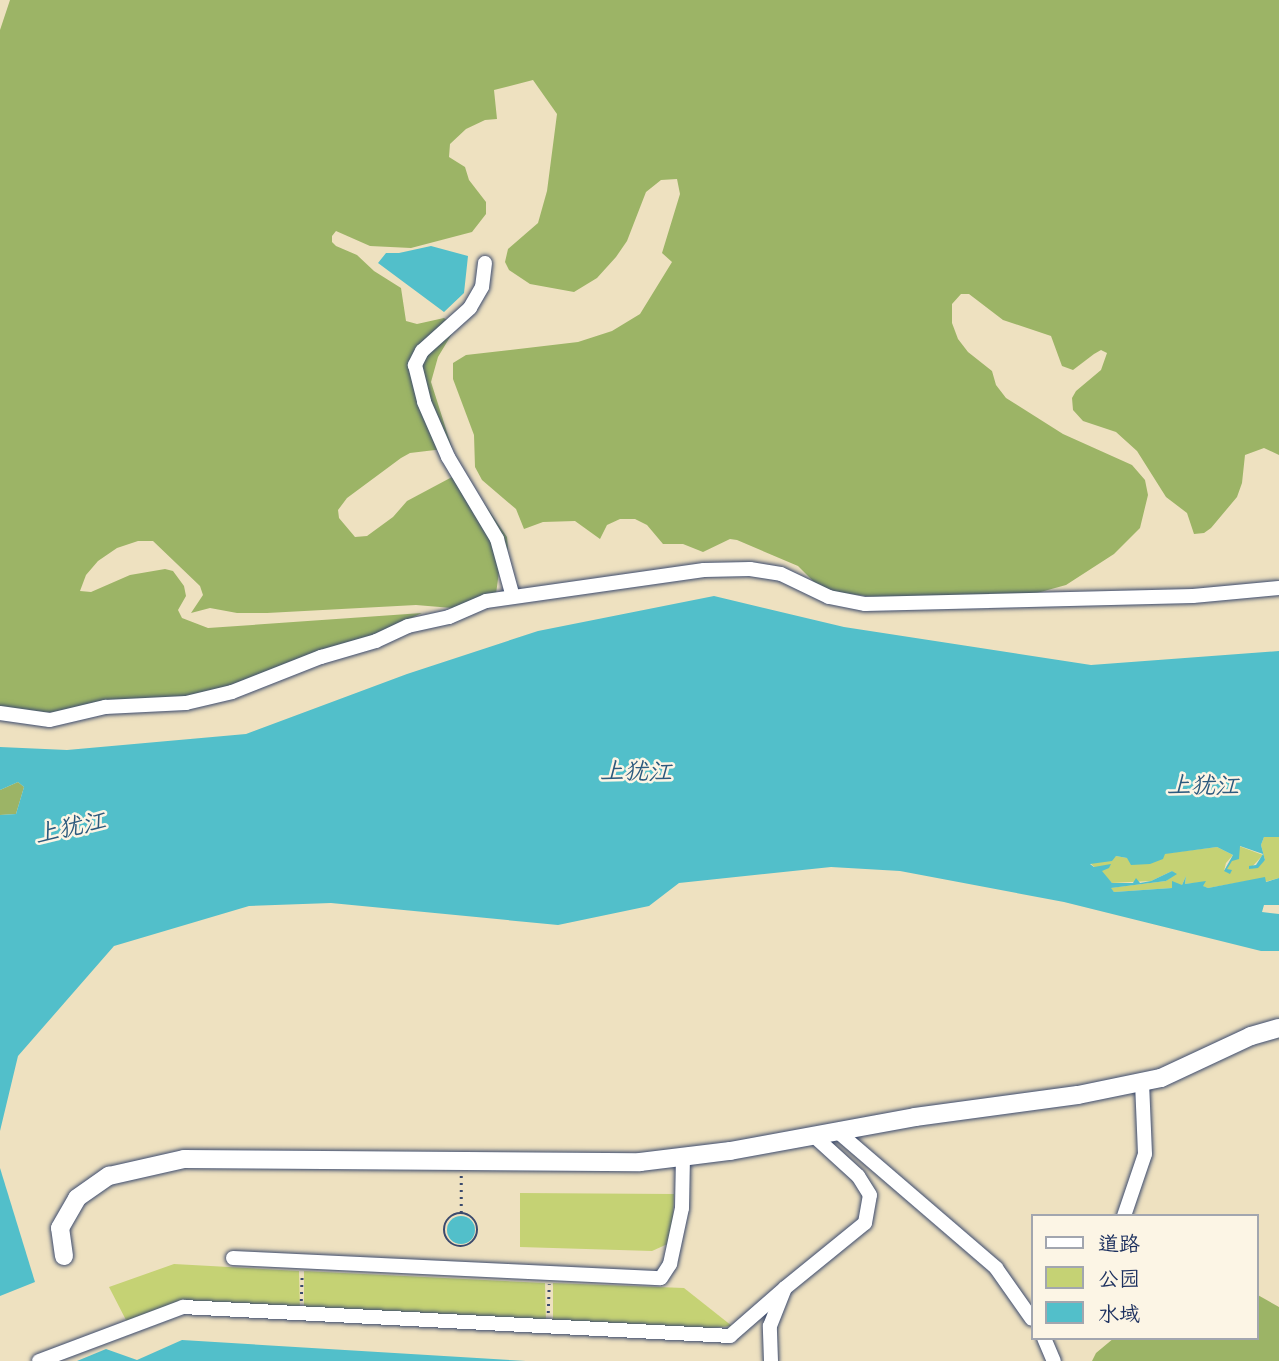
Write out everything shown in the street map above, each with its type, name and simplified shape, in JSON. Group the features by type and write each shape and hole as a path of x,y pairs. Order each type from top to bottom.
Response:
{"street":[{"path":"485,263 482,287 470,308 422,351 415,365 424,402 448,457 497,538 513,597"},
{"path":"0,713 50,720 105,707 186,703 232,692 321,657 376,641 408,626 449,617 486,601 704,570 750,569 781,574 829,597 865,604 1193,596 1279,588"},
{"path":"64,1256 60,1228 77,1198 109,1176 184,1159 640,1162 682,1157 915,1117 1078,1095 1142,1082 1161,1077 1251,1036 1279,1028"},
{"path":"1125,1214 1145,1154 1142,1082"},
{"path":"837,1131 996,1268 1030,1316"},
{"path":"39,1361 183,1307 730,1336 865,1223 870,1195 858,1176 814,1136"},
{"path":"233,1258 661,1278 670,1264 682,1208 682,1157"},
{"path":"771,1361 771,1326 785,1288"},
{"path":"1045,1340 1054,1361"}],"path":[{"path":"461,1161 461,1213"},
{"path":"461,1213 471,1217 478,1232 474,1242 464,1247 453,1246 444,1232 446,1221 461,1213"},
{"path":"301,1314 302,1262"},
{"path":"548,1328 549,1274"}],"green space":[{"path":"10,0 1279,0 1279,455 1264,448 1245,455 1242,483 1237,497 1211,528 1204,533 1194,534 1187,513 1166,497 1137,451 1116,432 1083,421 1073,410 1072,398 1076,391 1101,370 1107,353 1101,350 1073,370 1062,366 1051,336 1003,320 969,294 961,294 952,304 952,323 958,339 968,352 992,371 996,385 1006,398 1063,434 1132,465 1145,480 1148,495 1140,528 1114,554 1066,585 1037,593 891,599 833,592 818,586 798,566 737,540 730,539 703,552 683,544 663,544 647,525 635,519 620,519 607,525 600,539 575,521 543,522 524,529 516,509 482,480 475,467 474,435 453,379 453,363 466,355 578,342 612,331 640,314 672,262 662,253 680,194 677,179 661,180 646,192 627,241 616,257 597,278 574,292 530,284 509,270 505,262 508,249 538,223 547,191 557,114 533,80 494,90 497,119 485,120 466,129 450,144 449,157 465,167 469,180 486,202 486,214 472,232 411,248 370,246 336,231 332,236 332,242 336,246 357,255 374,271 401,288 406,321 417,324 444,318 456,327 438,357 431,382 452,448 410,453 401,458 347,498 338,510 339,518 355,537 367,536 393,517 407,501 452,477 479,496 507,537 508,548 500,564 496,594 452,608 416,605 237,613 210,608 191,613 203,595 200,586 153,541 138,541 117,548 98,561 86,575 80,591 91,592 130,575 165,569 173,571 184,586 186,596 178,610 182,618 208,628 422,613 367,638 260,677 173,701 108,700 58,713 0,709 0,30"},
{"path":"18,782 24,787 16,814 0,815 0,790"},
{"path":"1264,837 1279,837 1279,878 1265,882 1265,878 1208,888 1202,886 1205,882 1185,884 1186,876 1182,885 1172,888 1114,892 1110,888 1166,881 1175,874 1172,871 1151,881 1112,883 1090,863 1116,856 1127,858 1217,847 1233,855 1226,863 1224,871 1239,846 1263,855 1250,869 1265,860 1261,845"},
{"path":"520,1193 674,1194 672,1242 652,1251 520,1247"},
{"path":"174,1264 299,1271 300,1310 175,1304 127,1322 109,1287"},
{"path":"304,1271 545,1283 546,1322 304,1311"},
{"path":"553,1283 684,1288 732,1326 710,1328 553,1322"},
{"path":"1258,1295 1279,1307 1279,1361 1092,1361 1096,1353 1112,1340 1258,1340"}],"water":[{"path":"431,246 468,256 464,293 444,312 378,263 386,253"},
{"name":"上犹江","path":"714,596 844,627 1091,665 1279,651 1279,837 1264,837 1261,845 1265,860 1258,868 1249,869 1249,866 1256,865 1263,854 1240,846 1239,859 1232,861 1227,869 1232,870 1230,874 1224,871 1233,855 1217,847 1165,854 1163,859 1150,864 1131,865 1127,858 1116,856 1112,861 1090,864 1094,867 1111,864 1102,871 1112,883 1133,883 1136,878 1140,883 1172,871 1177,874 1166,881 1111,888 1114,892 1172,888 1172,881 1182,885 1186,876 1185,884 1206,881 1203,886 1208,888 1265,877 1266,882 1279,878 1279,905 1264,905 1262,912 1279,914 1279,951 1261,951 1064,902 900,871 831,867 679,883 649,906 558,925 331,903 249,906 114,946 18,1056 0,1131 0,815 16,814 24,787 18,782 0,790 0,747 67,750 246,734 407,674 538,631"},
{"path":"0,1168 35,1282 0,1296"},
{"path":"461,1216 471,1220 475,1230 471,1240 461,1244 451,1240 447,1230 451,1220"},
{"path":"182,1340 526,1361 77,1361 106,1349 137,1360"}]}
